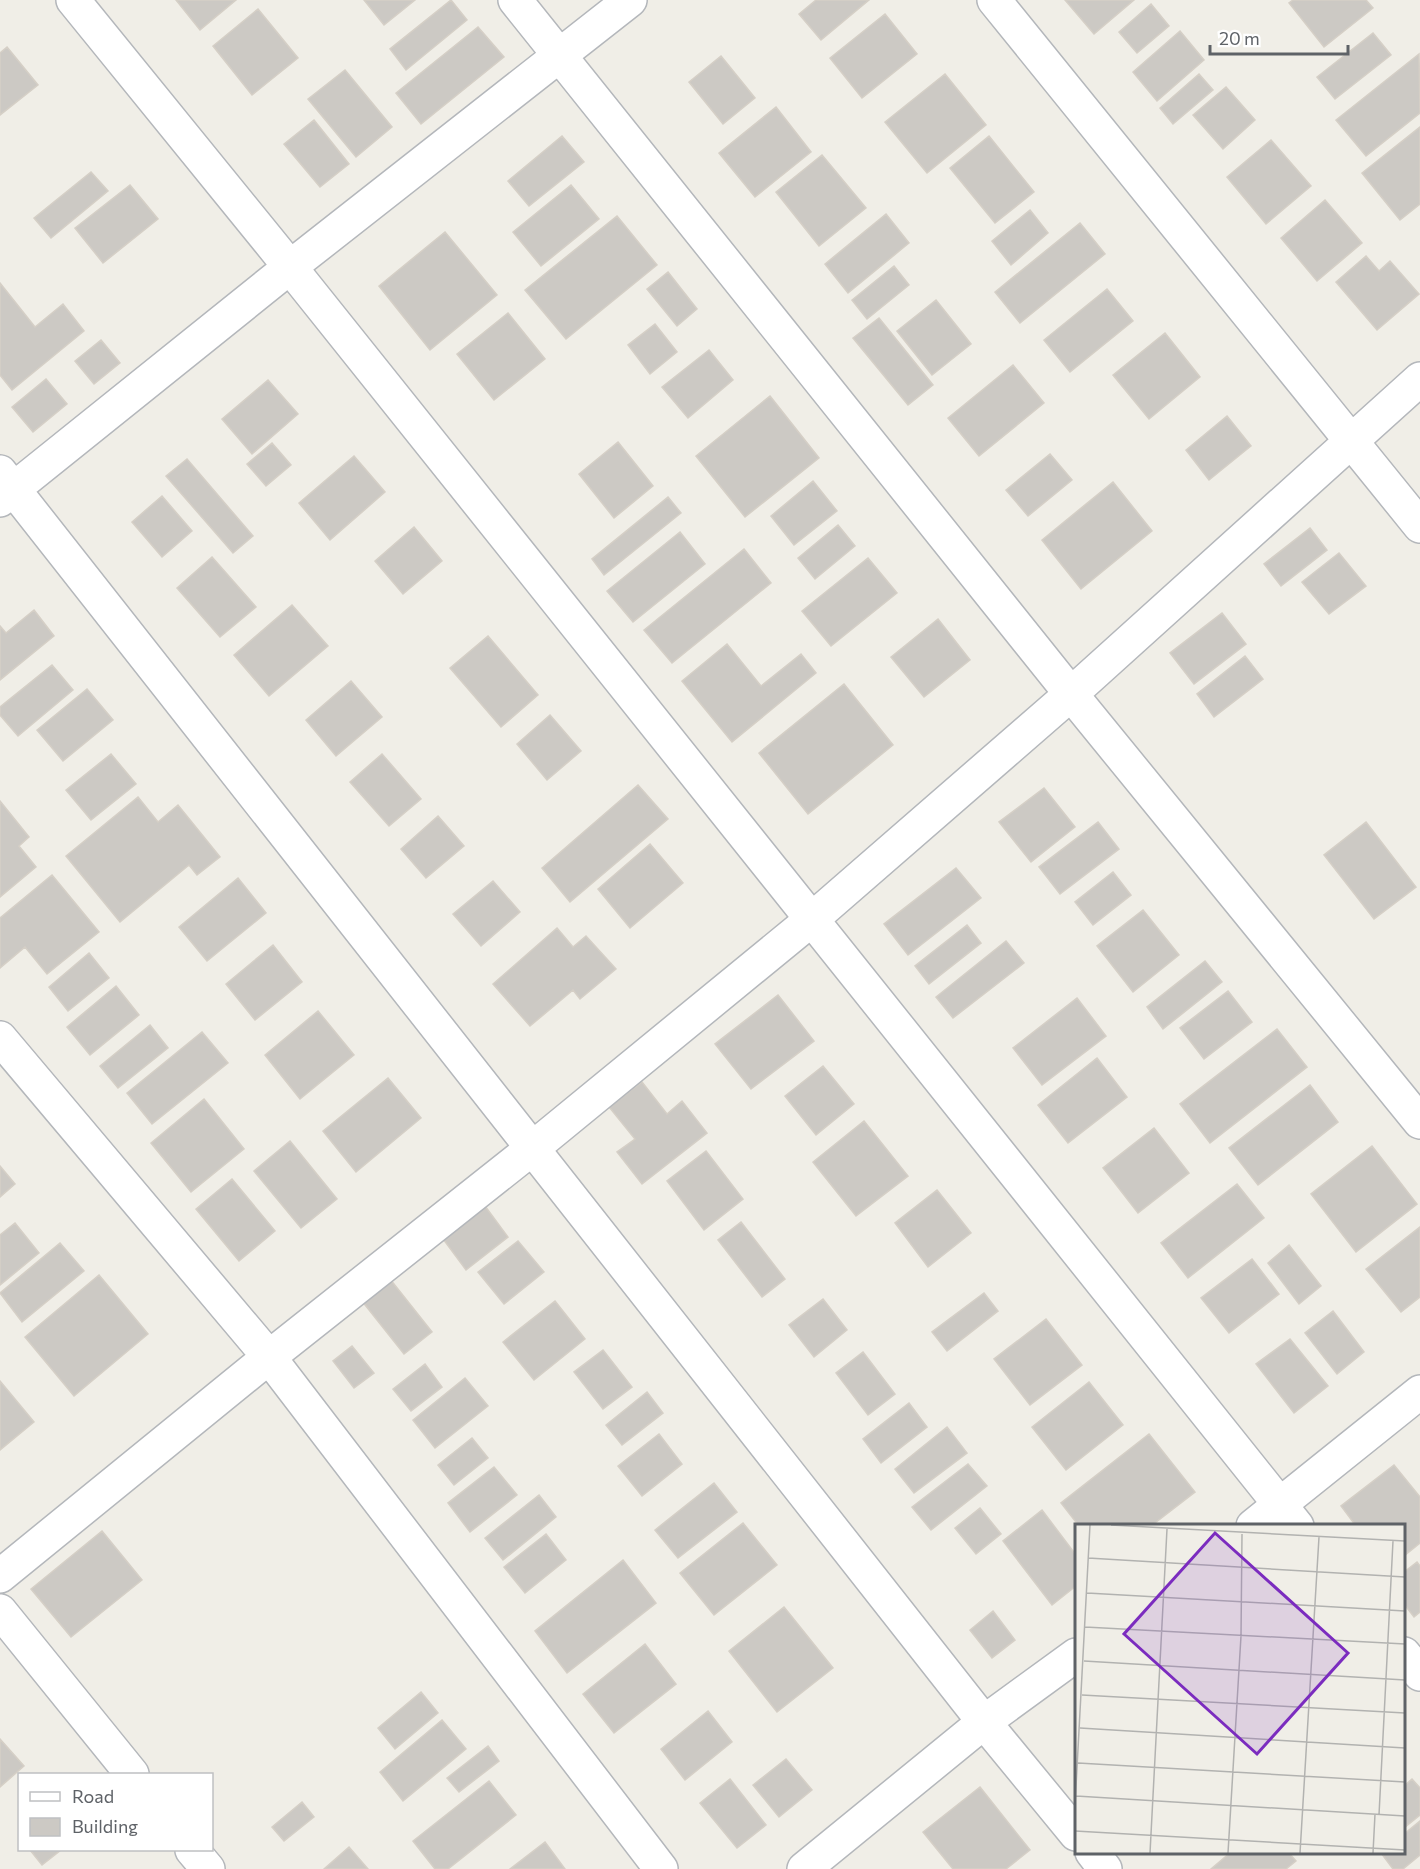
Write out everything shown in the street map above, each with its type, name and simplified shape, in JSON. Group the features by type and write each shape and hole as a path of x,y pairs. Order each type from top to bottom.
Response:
{"street":[{"path":"73,0 290,267 1288,1516"},
{"path":"515,0 1071,694 1420,1122"},
{"path":"630,0 5,487 534,1148 984,1722 1075,1832"},
{"path":"994,0 1353,440 1420,526"},
{"path":"0,1576 269,1357 534,1148 811,920 1071,694 1420,379"},
{"path":"0,1038 269,1357 661,1869"},
{"path":"1260,1524 1288,1516 1420,1392"},
{"path":"0,1611 131,1773"},
{"path":"1405,1655 1420,1674"},
{"path":"804,1869 984,1722 1075,1656"},
{"path":"193,1851 208,1869"},
{"path":"1094,1854 1105,1869"}],"building":[{"path":"176,0 236,0 200,30"},
{"path":"364,0 415,0 384,25"},
{"path":"451,0 467,20 406,70 390,49"},
{"path":"816,0 869,0 821,40 799,14"},
{"path":"1065,0 1134,0 1094,34"},
{"path":"1293,0 1366,0 1373,8 1324,47 1289,3"},
{"path":"1151,4 1169,26 1137,53 1119,32"},
{"path":"258,9 298,58 252,95 213,46"},
{"path":"885,14 917,54 862,98 830,58"},
{"path":"478,27 504,57 421,124 396,93"},
{"path":"1180,31 1204,60 1157,101 1133,72"},
{"path":"1373,33 1391,55 1335,99 1317,77"},
{"path":"7,47 38,85 0,115 0,53"},
{"path":"1419,54 1420,113 1366,156 1336,120"},
{"path":"721,56 755,98 723,124 689,82"},
{"path":"345,70 392,127 356,157 308,99"},
{"path":"945,74 986,125 927,173 885,122"},
{"path":"1199,74 1213,90 1173,124 1160,108"},
{"path":"1226,87 1255,120 1223,149 1193,115"},
{"path":"776,107 811,152 755,197 719,153"},
{"path":"314,120 349,164 320,187 284,144"},
{"path":"1420,127 1420,204 1400,220 1362,173"},
{"path":"562,136 584,162 529,206 508,181"},
{"path":"989,136 1034,192 995,223 950,168"},
{"path":"1271,140 1311,186 1266,224 1227,177"},
{"path":"822,155 866,208 819,246 776,192"},
{"path":"91,172 108,191 51,238 34,218"},
{"path":"130,185 158,219 103,263 75,228"},
{"path":"571,185 599,219 541,266 513,232"},
{"path":"1325,200 1362,243 1317,281 1281,238"},
{"path":"1030,210 1048,233 1011,265 992,241"},
{"path":"886,214 909,243 848,293 825,264"},
{"path":"617,216 657,265 566,339 525,290"},
{"path":"1080,223 1105,254 1020,323 995,292"},
{"path":"445,232 497,295 430,350 379,286"},
{"path":"1366,256 1379,271 1390,261 1419,294 1377,330 1336,282"},
{"path":"894,266 909,285 867,319 852,300"},
{"path":"668,272 697,309 677,326 647,289"},
{"path":"0,283 35,327 63,304 84,331 12,390 0,375"},
{"path":"1107,289 1133,321 1070,372 1044,340"},
{"path":"936,300 971,344 932,375 897,331"},
{"path":"508,313 545,359 494,400 457,354"},
{"path":"879,318 933,385 908,405 853,338"},
{"path":"655,324 677,352 650,374 628,345"},
{"path":"1165,333 1200,377 1149,419 1113,375"},
{"path":"101,340 120,363 94,384 75,361"},
{"path":"709,350 733,380 688,418 662,387"},
{"path":"1013,365 1044,403 979,456 948,418"},
{"path":"46,379 67,404 33,432 12,407"},
{"path":"268,380 298,414 252,454 222,419"},
{"path":"770,396 819,458 745,517 696,456"},
{"path":"1227,416 1251,446 1209,480 1186,450"},
{"path":"618,442 653,486 614,518 579,474"},
{"path":"272,443 291,465 266,486 247,464"},
{"path":"1050,454 1072,480 1028,516 1006,490"},
{"path":"354,456 385,492 330,540 299,503"},
{"path":"187,459 253,536 233,553 166,476"},
{"path":"813,481 837,511 794,545 771,516"},
{"path":"1113,482 1152,531 1081,589 1042,540"},
{"path":"162,496 192,531 162,557 132,522"},
{"path":"668,497 681,513 604,575 592,559"},
{"path":"838,525 855,546 815,579 798,558"},
{"path":"414,527 442,561 403,594 375,561"},
{"path":"1310,528 1327,550 1281,586 1264,564"},
{"path":"680,532 705,564 633,622 607,591"},
{"path":"744,549 771,583 672,663 644,630"},
{"path":"1339,553 1366,586 1329,614 1302,582"},
{"path":"212,557 256,607 220,637 177,588"},
{"path":"868,558 897,593 831,646 802,611"},
{"path":"292,605 328,646 269,696 234,655"},
{"path":"34,610 54,636 0,680 0,626 6,633"},
{"path":"1222,613 1246,644 1194,684 1170,653"},
{"path":"938,619 970,660 924,697 891,657"},
{"path":"488,636 538,695 501,727 450,668"},
{"path":"727,644 761,686 801,654 816,673 732,742 682,681"},
{"path":"1245,656 1263,679 1214,717 1197,694"},
{"path":"52,665 73,690 18,736 0,715 0,707"},
{"path":"351,681 382,717 336,756 306,720"},
{"path":"844,684 893,745 808,814 759,753"},
{"path":"87,689 113,720 63,761 37,730"},
{"path":"550,715 581,751 547,780 517,744"},
{"path":"111,754 136,784 91,820 66,790"},
{"path":"382,754 421,799 389,826 350,782"},
{"path":"638,785 668,819 570,902 542,868"},
{"path":"1044,788 1075,827 1031,862 999,822"},
{"path":"138,797 158,822 178,805 220,857 197,875 189,865 120,922 66,856"},
{"path":"0,801 29,837 19,846 36,867 0,897"},
{"path":"438,816 464,846 426,878 401,849"},
{"path":"1098,822 1119,849 1060,894 1039,867"},
{"path":"1366,822 1416,887 1374,919 1324,855"},
{"path":"650,844 683,883 630,928 598,889"},
{"path":"956,868 981,898 908,955 884,924"},
{"path":"1113,872 1131,895 1093,925 1075,902"},
{"path":"52,875 99,932 47,974 25,947 0,968 0,918"},
{"path":"238,878 266,913 207,961 179,927"},
{"path":"493,881 520,912 481,946 453,914"},
{"path":"1143,910 1179,955 1133,992 1097,946"},
{"path":"967,925 981,943 929,984 915,966"},
{"path":"557,928 573,947 586,936 616,969 580,999 573,990 530,1026 493,984"},
{"path":"1006,941 1024,963 953,1018 936,997"},
{"path":"273,945 302,982 255,1020 226,984"},
{"path":"89,953 109,978 68,1011 49,987"},
{"path":"1205,961 1222,982 1163,1029 1147,1007"},
{"path":"116,986 139,1015 90,1055 67,1027"},
{"path":"1228,991 1252,1022 1204,1059 1180,1028"},
{"path":"778,995 814,1041 751,1089 715,1044"},
{"path":"1077,998 1106,1036 1042,1085 1013,1048"},
{"path":"318,1011 354,1055 300,1099 265,1055"},
{"path":"150,1025 168,1048 118,1088 100,1066"},
{"path":"1277,1029 1307,1067 1210,1143 1180,1104"},
{"path":"202,1032 228,1063 152,1124 127,1093"},
{"path":"1097,1058 1127,1097 1068,1143 1038,1105"},
{"path":"823,1066 854,1104 816,1135 785,1096"},
{"path":"388,1078 421,1118 356,1172 323,1131"},
{"path":"642,1082 667,1114 682,1101 707,1133 642,1184 617,1152 635,1139 609,1107"},
{"path":"1310,1085 1338,1122 1258,1185 1229,1148"},
{"path":"204,1099 244,1149 191,1192 151,1143"},
{"path":"864,1121 908,1176 856,1216 813,1162"},
{"path":"1154,1128 1189,1173 1138,1213 1103,1168"},
{"path":"290,1141 337,1199 301,1228 254,1171"},
{"path":"1372,1146 1417,1204 1356,1252 1311,1194"},
{"path":"706,1151 743,1199 704,1230 667,1181"},
{"path":"0,1166 15,1184 0,1197"},
{"path":"232,1179 275,1231 239,1261 196,1209"},
{"path":"1237,1184 1264,1218 1188,1278 1161,1243"},
{"path":"937,1190 971,1233 928,1267 895,1223"},
{"path":"485,1206 508,1237 466,1270 443,1239"},
{"path":"741,1222 785,1279 762,1297 718,1240"},
{"path":"15,1223 39,1253 0,1285 0,1235"},
{"path":"1420,1227 1420,1297 1401,1312 1366,1269"},
{"path":"518,1241 544,1272 504,1304 478,1272"},
{"path":"60,1243 84,1271 22,1322 0,1293"},
{"path":"1289,1245 1321,1286 1299,1304 1268,1263"},
{"path":"1252,1259 1279,1294 1229,1333 1201,1298"},
{"path":"99,1275 148,1334 74,1396 25,1337"},
{"path":"390,1279 432,1332 404,1354 362,1301"},
{"path":"984,1293 998,1311 947,1351 932,1332"},
{"path":"823,1299 847,1330 814,1357 789,1325"},
{"path":"555,1301 585,1339 534,1380 503,1342"},
{"path":"1333,1311 1364,1352 1337,1374 1305,1333"},
{"path":"1046,1319 1082,1365 1030,1405 994,1359"},
{"path":"1290,1339 1328,1386 1294,1413 1256,1364"},
{"path":"352,1346 374,1373 354,1388 333,1361"},
{"path":"603,1350 632,1387 603,1409 574,1372"},
{"path":"863,1352 895,1394 868,1415 836,1373"},
{"path":"425,1364 442,1387 411,1411 393,1389"},
{"path":"465,1378 488,1406 435,1448 413,1420"},
{"path":"0,1381 34,1422 0,1450"},
{"path":"1089,1382 1123,1425 1066,1470 1032,1427"},
{"path":"647,1392 663,1413 622,1445 606,1425"},
{"path":"909,1403 927,1427 881,1463 863,1439"},
{"path":"947,1427 967,1453 914,1493 895,1469"},
{"path":"659,1434 682,1464 642,1496 618,1466"},
{"path":"1149,1434 1195,1492 1154,1524 1077,1524 1061,1503"},
{"path":"472,1438 488,1458 454,1485 438,1465"},
{"path":"968,1464 987,1486 931,1530 912,1507"},
{"path":"1394,1465 1420,1497 1420,1543 1405,1555 1405,1524 1354,1524 1341,1506"},
{"path":"494,1467 517,1495 470,1532 448,1503"},
{"path":"714,1483 737,1512 678,1558 655,1530"},
{"path":"539,1495 556,1517 503,1560 485,1538"},
{"path":"980,1508 1001,1534 976,1554 955,1528"},
{"path":"1042,1510 1075,1554 1075,1587 1052,1605 1003,1541"},
{"path":"743,1523 777,1565 714,1615 680,1573"},
{"path":"102,1531 142,1580 71,1637 31,1589"},
{"path":"546,1534 566,1560 525,1593 504,1567"},
{"path":"623,1560 656,1603 567,1673 535,1631"},
{"path":"1417,1562 1420,1566 1420,1612 1414,1617 1405,1605 1405,1571"},
{"path":"784,1607 833,1668 777,1712 729,1651"},
{"path":"993,1611 1015,1640 992,1658 970,1630"},
{"path":"645,1644 676,1684 614,1733 583,1694"},
{"path":"421,1692 438,1713 395,1749 378,1728"},
{"path":"708,1711 732,1742 685,1780 661,1749"},
{"path":"442,1720 466,1749 403,1801 380,1772"},
{"path":"0,1739 24,1766 0,1787"},
{"path":"488,1746 499,1761 459,1792 447,1778"},
{"path":"786,1759 812,1790 779,1817 753,1785"},
{"path":"730,1779 766,1825 737,1848 700,1803"},
{"path":"1412,1779 1420,1788 1420,1815 1405,1827 1405,1785"},
{"path":"489,1781 516,1815 448,1869 435,1869 413,1841"},
{"path":"980,1787 1030,1850 1006,1869 953,1869 923,1832"},
{"path":"302,1802 314,1817 284,1841 272,1827"},
{"path":"1420,1821 1420,1855 1403,1869 1393,1869 1382,1854 1405,1854 1405,1833"},
{"path":"545,1842 565,1869 510,1869"},
{"path":"349,1847 368,1869 324,1869"},
{"path":"31,1851 60,1851 42,1865"},
{"path":"1229,1854 1290,1854 1296,1861 1286,1869 1211,1869"}]}
